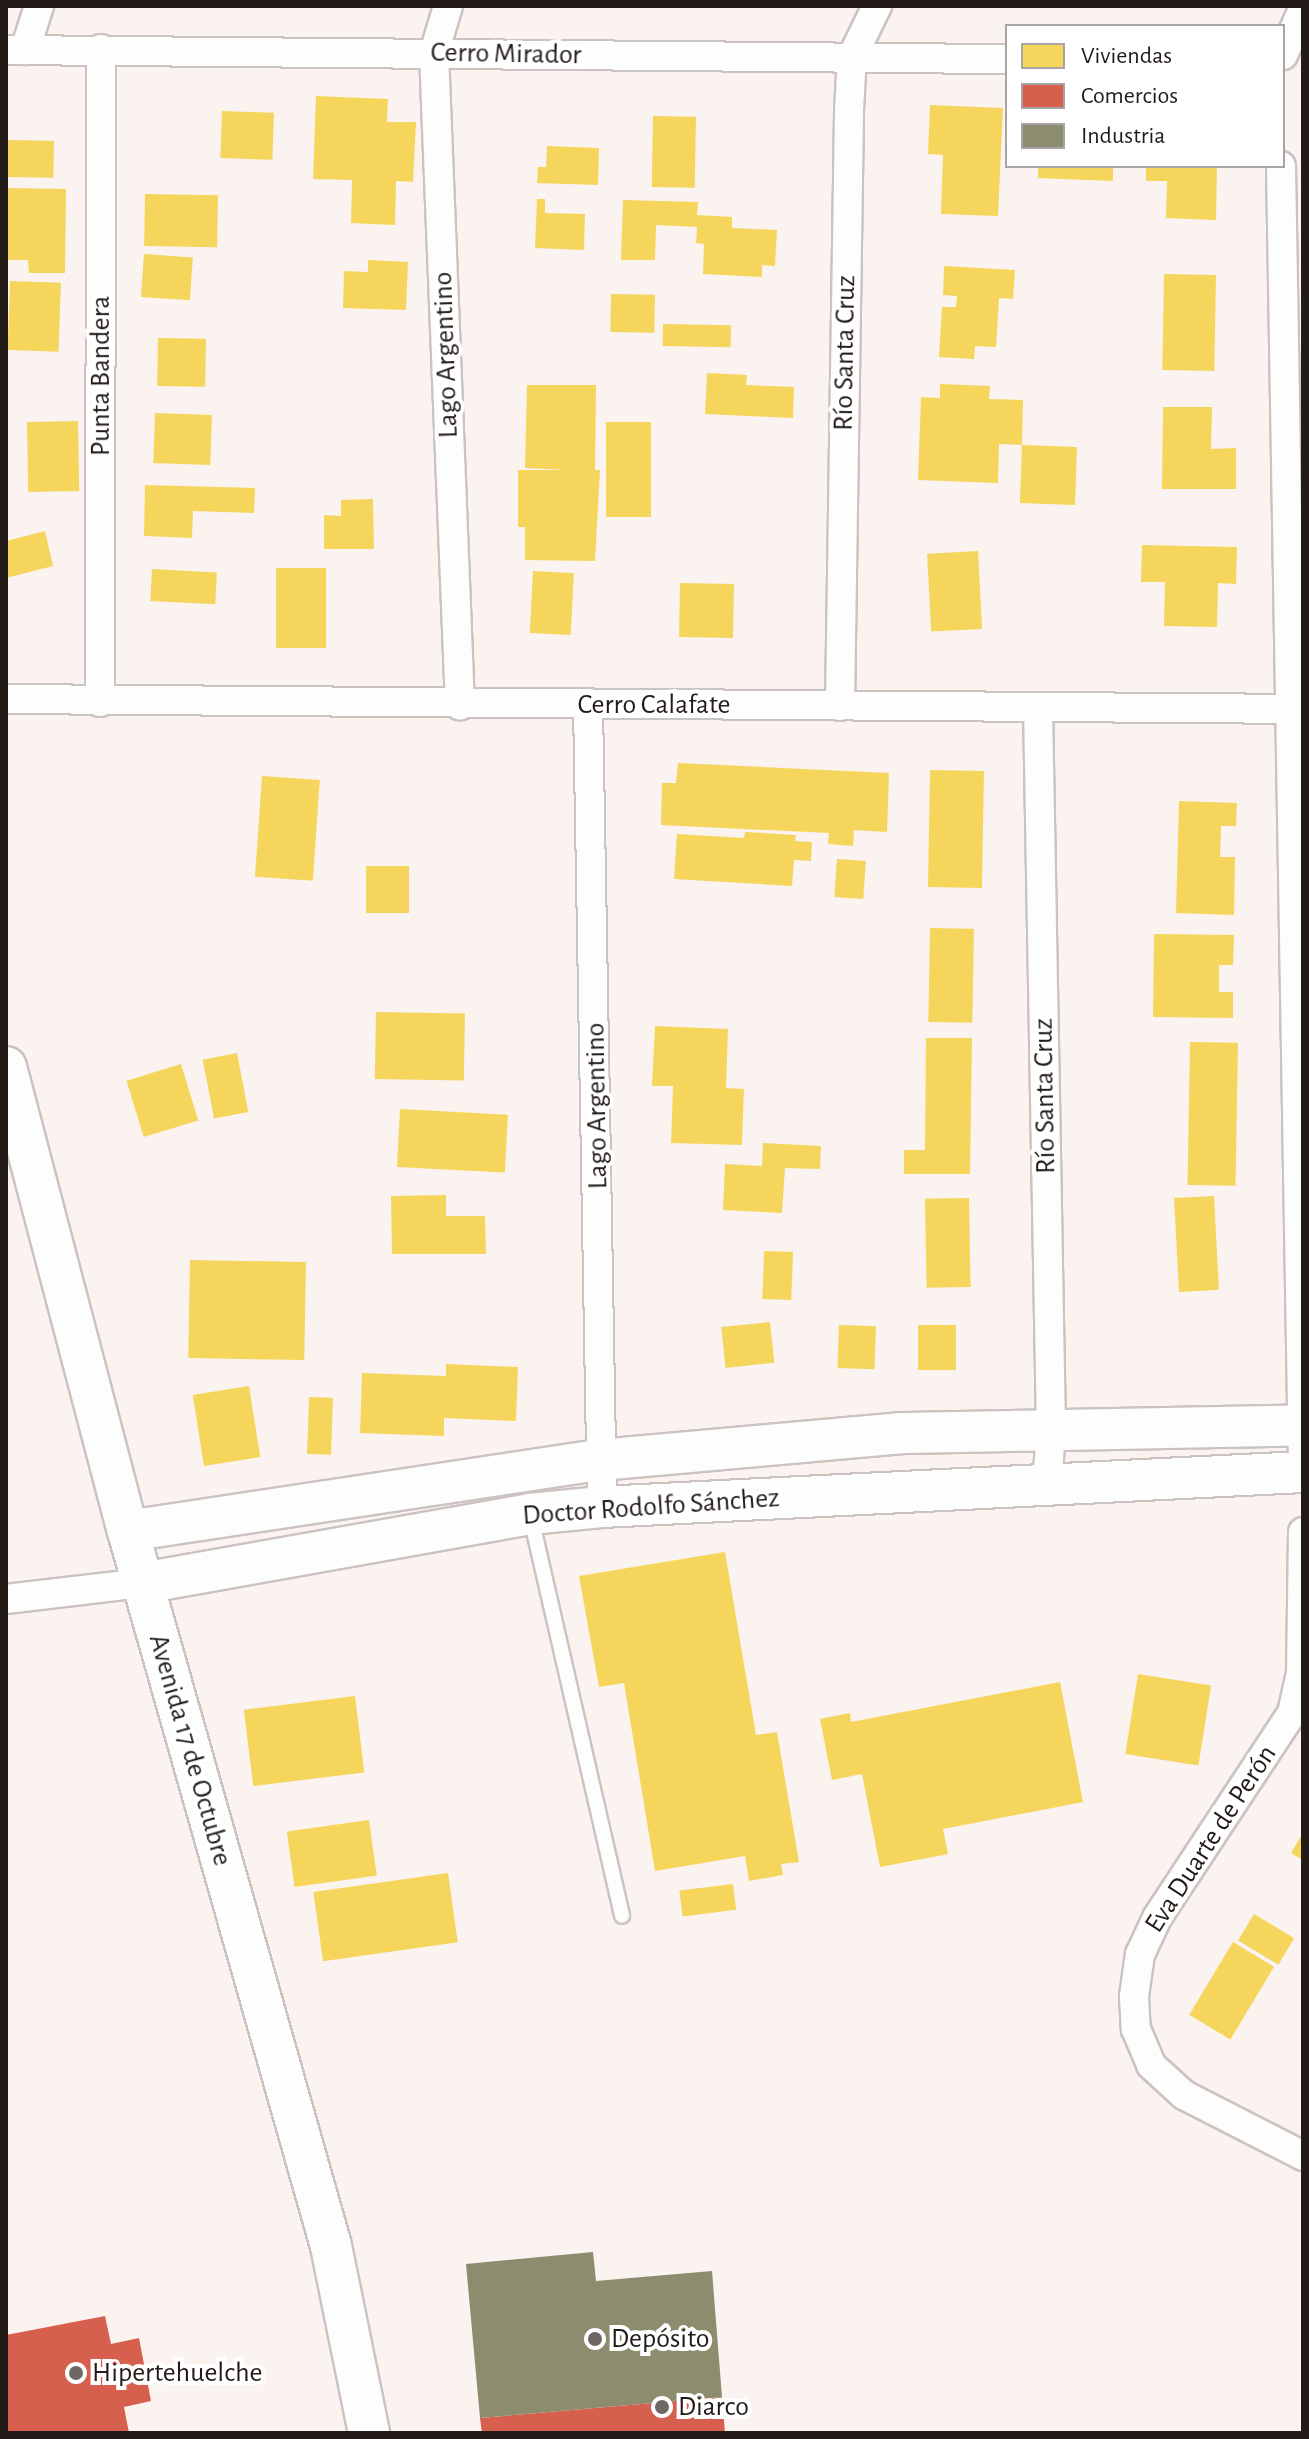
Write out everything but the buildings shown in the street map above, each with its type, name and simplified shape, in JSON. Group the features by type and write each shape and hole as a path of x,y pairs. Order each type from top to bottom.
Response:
{"street":[{"path":"15,50 39,6"},
{"name":"Lago Argentino","path":"448,6 434,53 460,705"},
{"name":"Río Santa Cruz","path":"840,706 852,57 877,6"},
{"path":"1285,50 1303,9"},
{"name":"Punta Bandera","path":"100,702 101,49"},
{"name":"Cerro Mirador","path":"15,50 1005,59"},
{"path":"1281,168 1296,709 1302,1437"},
{"name":"Cerro Calafate","path":"6,699 460,705 1296,709"},
{"name":"Lago Argentino","path":"588,705 602,1507"},
{"name":"Río Santa Cruz","path":"1038,707 1051,1431 1047,1485"},
{"name":"Avenida 17 de Octubre","path":"6,1067 128,1531 337,2268 369,2433"},
{"name":"Doctor Rodolfo Sánchez","path":"128,1531 600,1460 900,1433 1051,1431 1302,1437"},
{"name":"Doctor Rodolfo Sánchez","path":"6,1599 143,1583 530,1514 602,1507 1303,1472"},
{"name":"Eva Duarte de Perón","path":"1303,1532 1301,1673 1292,1713 1157,1918 1140,1954 1134,1996 1136,2029 1151,2065 1184,2095 1303,2156"}],"lane":[{"path":"530,1514 622,1916"}],"place":[{"name":"Depósito","path":"595,2339"},
{"name":"Hipertehuelche","path":"76,2373"},
{"name":"Diarco","path":"662,2407"}]}
